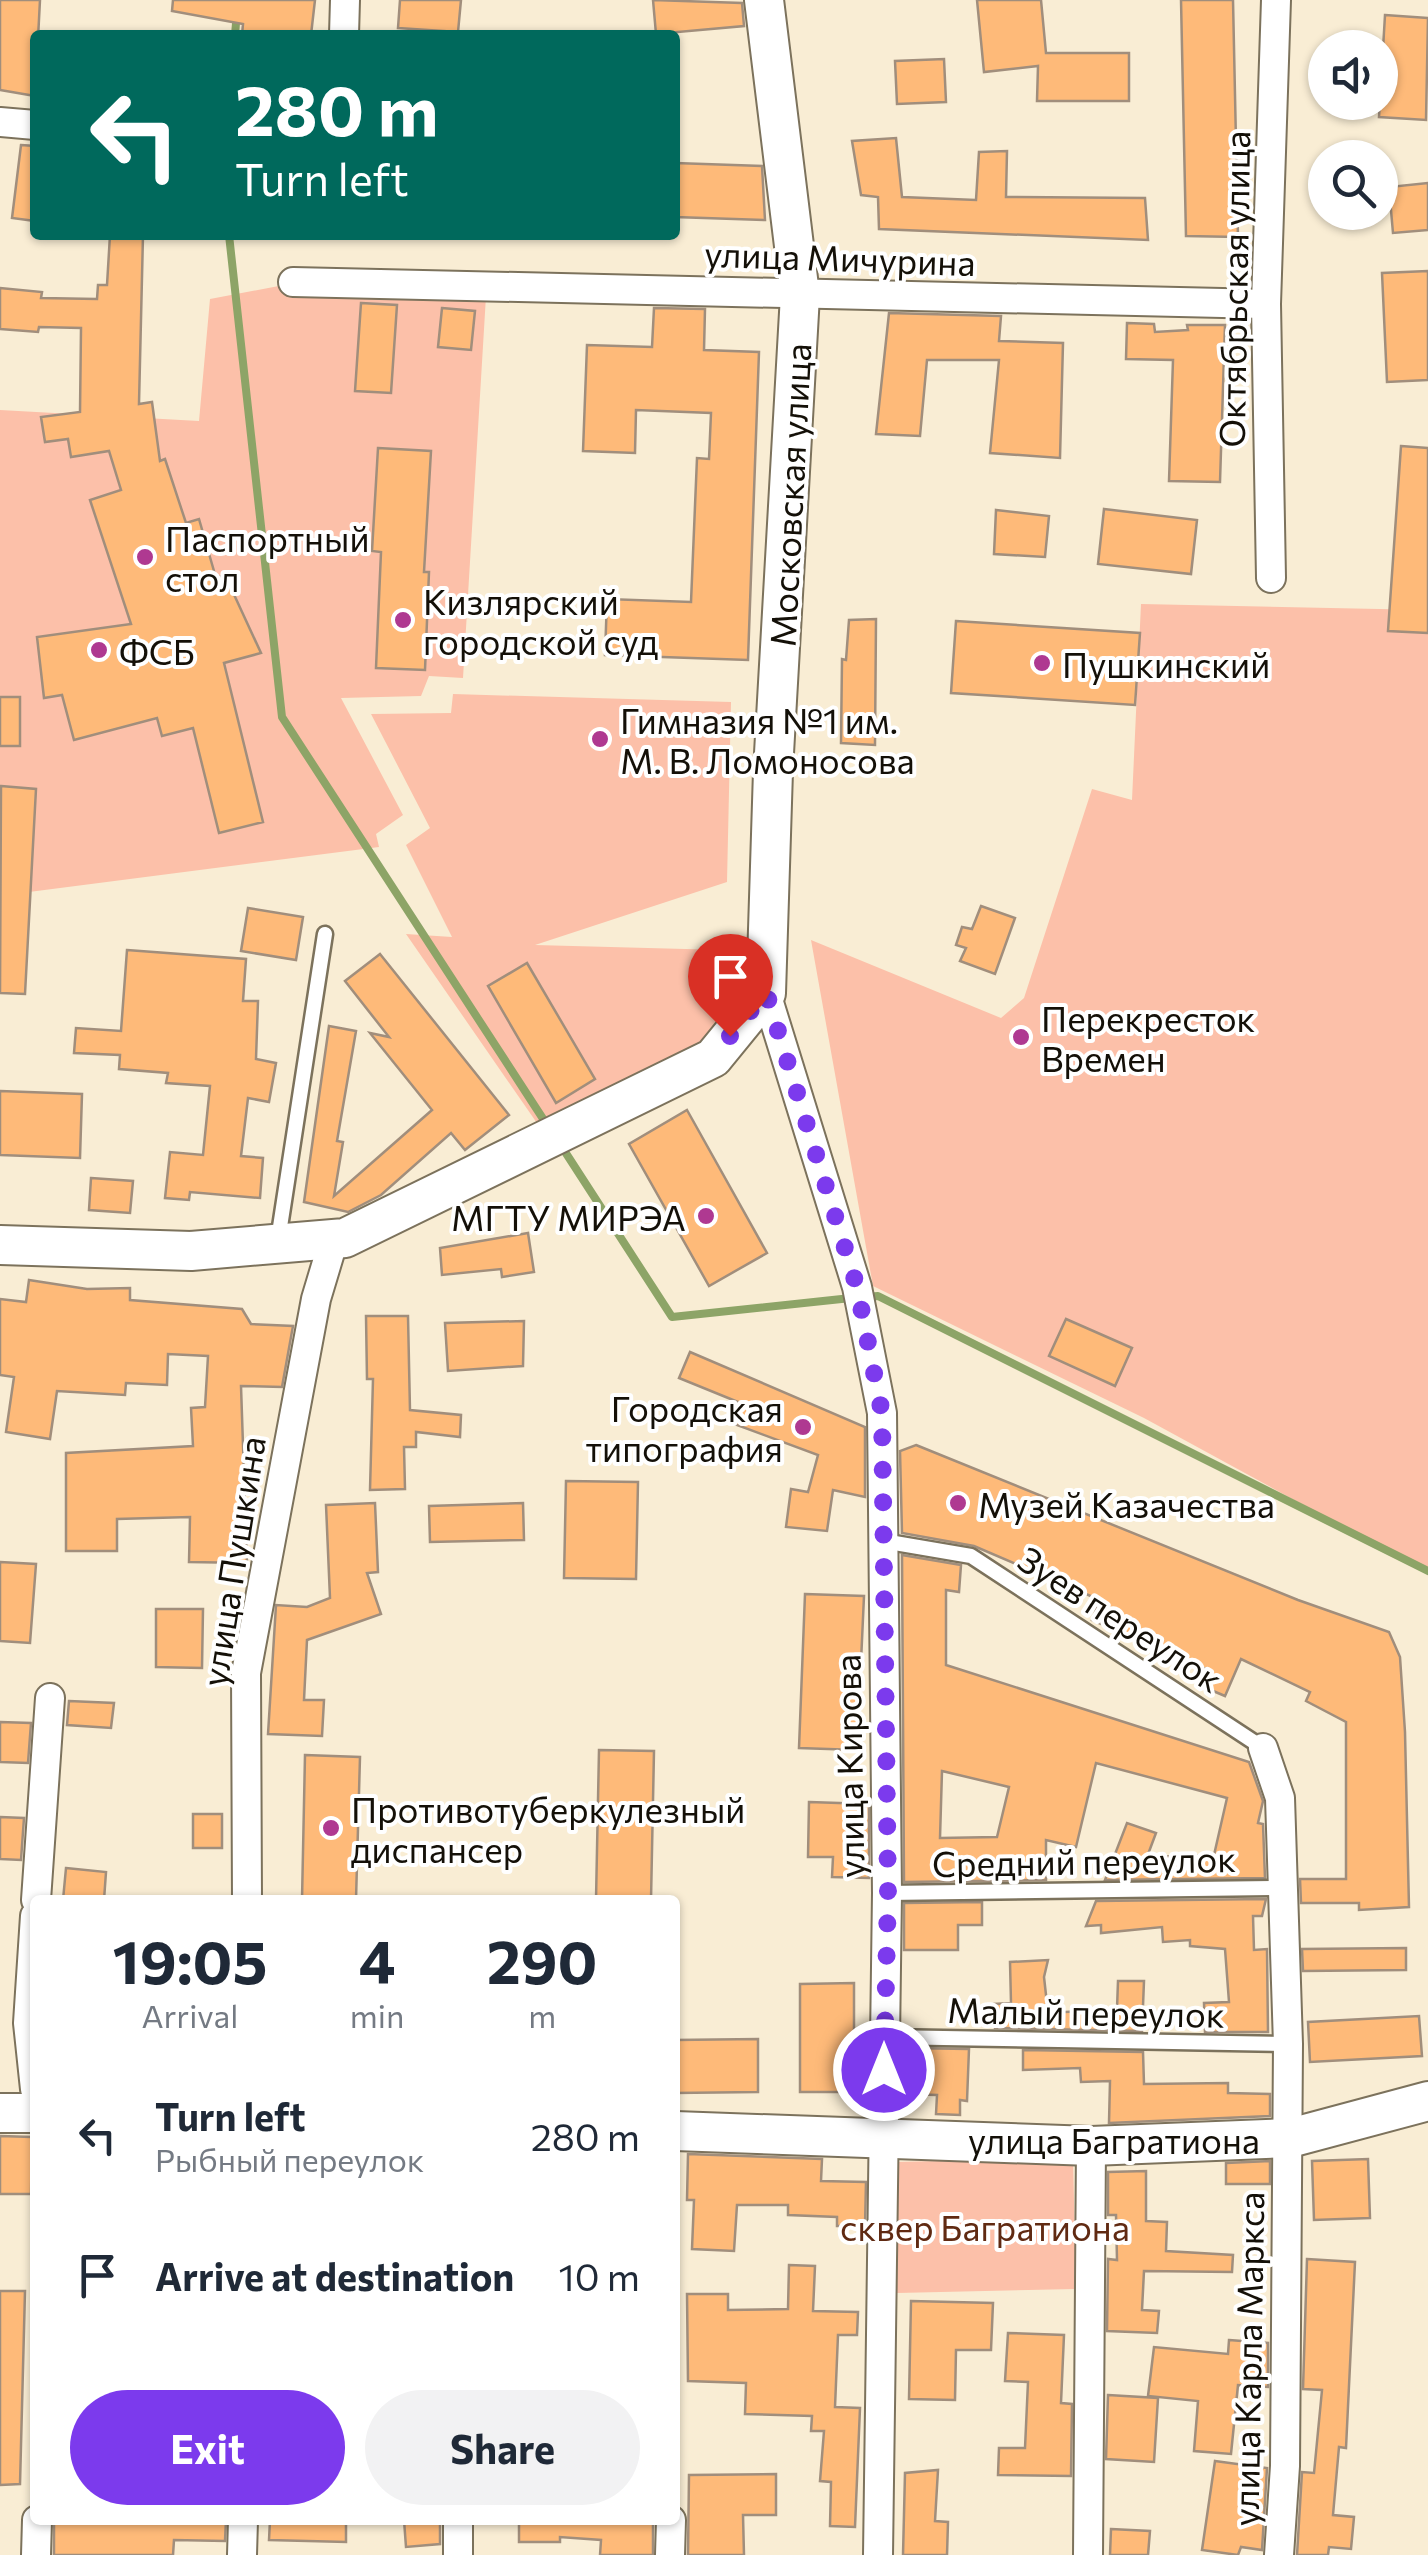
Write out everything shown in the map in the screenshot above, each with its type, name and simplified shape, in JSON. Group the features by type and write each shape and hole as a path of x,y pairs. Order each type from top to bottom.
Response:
{"street":[{"path":"344,30 345,0"},
{"name":"Московская улица","path":"764,0 800,295 773,771 766,992"},
{"name":"Октябрьская улица","path":"1271,578 1266,304 1276,0"},
{"path":"0,122 30,125"},
{"name":"улица Мичурина","path":"293,282 1266,304"},
{"path":"0,1246 191,1250 345,1238 713,1058 766,992"},
{"name":"улица Кирова","path":"766,992 857,1287 882,1413 888,1893 878,2555"},
{"name":"улица Пушкина","path":"246,1895 246,1673 316,1300 334,1239"},
{"path":"36,1895 50,1698"},
{"name":"улица Карла Маркса","path":"1263,1748 1280,1798 1290,2138 1285,2466 1279,2555"},
{"path":"30,1992 30,2042"},
{"name":"улица Багратиона","path":"680,2131 1091,2146 1290,2138 1428,2101"},
{"path":"0,2112 30,2113"},
{"path":"1088,2555 1091,2146"},
{"path":"36,2555 37,2525"},
{"path":"242,2555 243,2525"},
{"path":"458,2525 458,2555"},
{"path":"670,2525 670,2555"}],"lane":[{"path":"277,1245 324,934"},
{"name":"Зуев переулок","path":"881,1541 971,1556 1263,1748"},
{"name":"Средний переулок","path":"888,1893 1281,1888"},
{"name":"Малый переулок","path":"884,2037 1288,2044"}],"green space":[{"path":"310,280 486,296 463,678 429,676 421,696 341,698 403,815 376,834 379,847 29,892 0,889 0,410 199,421 210,299"},
{"path":"1141,604 1428,610 1428,1573 1144,1418 873,1286 811,940 1001,1018 1024,998 1092,789 1132,800"},
{"path":"453,694 731,702 727,882 535,945 761,951 759,992 712,1053 548,1139 406,934 452,937 406,845 430,828 371,714 451,713"},
{"name":"сквер Багратиона","path":"1073,2158 1076,2289 897,2293 895,2162"}],"building":[{"path":"0,0 40,0 38,30 30,30 30,95 0,90"},
{"path":"173,0 315,0 312,30 242,30 243,24 172,11"},
{"path":"400,0 461,0 458,30 398,28"},
{"path":"653,0 742,3 744,26 656,30"},
{"path":"977,0 1041,0 1046,53 1129,53 1129,101 1037,101 1038,66 984,72"},
{"path":"1181,0 1233,0 1238,237 1186,236"},
{"path":"1385,15 1428,18 1426,120 1398,118 1398,30 1384,30"},
{"path":"944,59 946,102 897,104 895,61"},
{"path":"896,138 902,197 976,200 979,152 1007,151 1006,197 1145,198 1148,240 879,229 878,197 861,195 852,141"},
{"path":"21,145 30,146 30,220 12,218"},
{"path":"680,163 762,166 765,220 680,217"},
{"path":"1428,183 1428,230 1393,233 1398,230 1398,186"},
{"path":"110,240 143,240 139,404 152,402 160,461 165,459 186,523 199,519 216,578 225,575 261,653 224,663 263,822 219,833 193,728 162,736 157,718 74,740 62,695 44,698 37,637 131,624 90,500 121,490 109,451 71,457 68,439 45,442 41,417 80,412 81,328 39,327 38,332 0,329 0,288 42,292 41,298 97,299 98,285 107,285"},
{"path":"1428,271 1428,380 1387,382 1382,273"},
{"path":"361,303 397,305 391,393 355,391"},
{"path":"442,308 475,311 471,350 438,347"},
{"path":"654,308 705,309 704,350 759,352 748,660 605,655 607,599 691,602 697,458 709,459 711,413 636,410 635,453 583,451 587,345 652,347"},
{"path":"889,313 1001,316 999,341 1063,343 1060,458 990,453 999,360 927,360 920,436 876,434"},
{"path":"1127,323 1154,324 1155,332 1188,330 1187,325 1225,325 1220,482 1169,481 1173,360 1126,359"},
{"path":"1401,446 1428,448 1428,633 1388,631"},
{"path":"378,448 431,451 424,572 429,572 425,670 376,668 381,552 372,551"},
{"path":"1104,509 1197,520 1191,574 1098,564"},
{"path":"996,510 1049,516 1045,557 994,554"},
{"path":"876,619 875,745 841,743 842,659 846,660 849,620"},
{"path":"956,621 1140,633 1135,705 951,693"},
{"path":"0,697 20,697 20,746 0,746"},
{"path":"1,786 36,789 25,994 0,993"},
{"path":"981,906 1015,918 995,974 960,961 966,948 956,945 962,927 972,929"},
{"path":"248,908 303,917 296,960 241,951"},
{"path":"127,950 246,959 243,1001 258,1001 256,1059 276,1063 269,1102 248,1098 241,1156 263,1158 260,1198 190,1192 189,1200 165,1198 170,1152 203,1155 210,1086 166,1083 168,1073 119,1069 120,1055 74,1053 76,1028 121,1031"},
{"path":"380,954 509,1115 465,1150 451,1133 381,1195 348,1212 304,1202 329,1026 356,1031 337,1141 343,1142 334,1196 432,1110 370,1033 389,1037 345,981"},
{"path":"527,963 595,1079 556,1103 488,986"},
{"path":"0,1091 82,1094 80,1158 0,1155"},
{"path":"687,1110 767,1253 709,1286 629,1144"},
{"path":"91,1178 133,1181 130,1213 89,1210"},
{"path":"528,1233 534,1272 502,1277 501,1269 442,1275 440,1248"},
{"path":"29,1280 87,1289 130,1288 130,1300 242,1309 251,1324 293,1326 282,1387 241,1386 247,1563 189,1562 190,1517 117,1519 117,1551 66,1551 66,1453 193,1446 191,1408 205,1407 208,1356 168,1354 167,1385 126,1383 125,1395 57,1391 50,1439 6,1432 14,1377 0,1375 0,1299 26,1302"},
{"path":"366,1316 408,1316 410,1410 461,1415 460,1437 416,1432 416,1447 404,1447 405,1489 370,1490 373,1379 367,1379"},
{"path":"1066,1319 1132,1348 1115,1386 1049,1356"},
{"path":"524,1321 523,1366 448,1371 445,1323"},
{"name":"Городская типография","path":"690,1352 865,1427 865,1497 833,1490 827,1531 786,1527 791,1489 808,1492 818,1455 729,1422 738,1402 679,1378"},
{"path":"916,1445 1298,1600 1389,1632 1400,1657 1409,1907 1359,1910 1359,1903 1301,1903 1300,1879 1346,1879 1346,1722 1306,1701 1310,1692 1241,1659 1225,1696 1199,1685 1206,1669 1092,1620 1100,1600 974,1546 902,1533 900,1451"},
{"path":"566,1481 638,1482 636,1579 564,1578"},
{"path":"375,1503 378,1572 367,1573 381,1614 307,1640 304,1700 324,1700 322,1736 268,1734 276,1605 307,1607 330,1598 326,1505"},
{"path":"523,1503 524,1540 430,1542 429,1506"},
{"path":"902,1555 961,1565 959,1592 946,1590 946,1665 1249,1762 1263,1801 1258,1823 1263,1824 1265,1878 1105,1880 1127,1823 1156,1833 1147,1857 1214,1855 1227,1798 1096,1763 1076,1847 1046,1840 1046,1880 904,1882","holes":["942,1771 1009,1787 997,1837 940,1838"]},
{"path":"0,1562 36,1564 30,1643 0,1641"},
{"path":"805,1594 864,1596 857,1750 799,1748"},
{"path":"156,1609 203,1609 202,1668 156,1667"},
{"path":"69,1701 114,1703 111,1728 67,1725"},
{"path":"0,1722 31,1723 28,1763 0,1762"},
{"path":"599,1750 654,1751 651,1895 596,1895"},
{"name":"Противотуберкулезный диспансер","path":"305,1755 360,1757 356,1895 302,1895"},
{"path":"809,1802 869,1804 869,1878 832,1877 833,1857 808,1857"},
{"path":"193,1814 222,1814 222,1848 193,1848"},
{"path":"0,1817 24,1818 21,1860 0,1859"},
{"path":"66,1868 106,1872 104,1895 63,1895"},
{"path":"1266,1899 1262,1916 1253,1916 1254,1950 1267,1949 1268,2032 1205,2032 1204,2003 1229,2002 1225,1949 1190,1946 1190,1940 1163,1942 1162,1927 1101,1933 1101,1925 1086,1926 1096,1901"},
{"path":"982,1902 982,1925 958,1925 958,1950 904,1950 904,1903"},
{"path":"1406,1948 1406,1970 1303,1971 1302,1949"},
{"path":"1048,1960 1044,1977 1048,2013 1117,2009 1118,1981 1144,1981 1142,2031 995,2028 994,2004 1011,2003 1010,1962"},
{"path":"854,1983 854,2092 800,2092 800,1984"},
{"path":"1419,2016 1422,2056 1310,2062 1308,2022"},
{"path":"758,2039 758,2092 680,2093 680,2040"},
{"path":"905,2048 969,2049 967,2101 960,2100 960,2115 936,2114 937,2095 904,2094"},
{"path":"1023,2050 1143,2052 1144,2084 1228,2083 1228,2093 1270,2094 1270,2116 1109,2123 1110,2081 1081,2082 1080,2068 1023,2070"},
{"path":"0,2136 30,2137 30,2194 0,2194"},
{"path":"688,2154 822,2159 821,2181 866,2182 865,2226 837,2226 837,2217 788,2215 788,2205 737,2205 734,2251 692,2249 694,2200 687,2200"},
{"path":"1368,2159 1370,2218 1314,2220 1312,2161"},
{"path":"1270,2161 1270,2184 1226,2184 1226,2163"},
{"path":"1146,2171 1146,2221 1167,2222 1166,2251 1233,2255 1232,2272 1144,2271 1142,2310 1159,2311 1157,2333 1107,2331 1108,2259 1117,2260 1116,2215 1108,2215 1108,2172"},
{"path":"1307,2259 1355,2262 1346,2448 1339,2447 1333,2515 1354,2517 1351,2549 1329,2547 1328,2555 1297,2555 1302,2472 1314,2473 1322,2390 1303,2389"},
{"path":"789,2265 815,2266 813,2311 858,2312 857,2335 838,2335 835,2407 860,2408 855,2527 830,2526 831,2482 820,2481 824,2431 811,2431 812,2416 745,2414 746,2383 688,2381 687,2294 728,2294 728,2310 788,2309"},
{"path":"0,2291 25,2291 20,2484 0,2485"},
{"path":"911,2301 993,2303 991,2350 956,2350 955,2400 909,2399"},
{"path":"1008,2333 1064,2335 1061,2403 1072,2404 1071,2476 998,2475 999,2448 1025,2448 1028,2382 1005,2381"},
{"path":"1229,2340 1268,2343 1268,2387 1238,2385 1231,2454 1194,2451 1198,2401 1148,2396 1154,2347 1228,2354"},
{"path":"1108,2395 1158,2398 1154,2462 1106,2459"},
{"path":"1215,2461 1267,2468 1262,2550 1241,2547 1238,2555 1202,2550"},
{"path":"938,2470 935,2521 948,2522 947,2555 903,2555 905,2473"},
{"path":"776,2474 776,2515 743,2515 744,2555 688,2555 689,2475"},
{"path":"54,2525 226,2525 225,2541 174,2540 173,2555 54,2555"},
{"path":"270,2525 346,2525 346,2542 269,2540"},
{"path":"404,2525 440,2525 440,2544 406,2547"},
{"path":"519,2525 653,2525 653,2555 600,2555 601,2540 560,2537 560,2542 519,2542"},
{"path":"1111,2529 1150,2531 1148,2555 1110,2555"}],"waterway":[{"path":"235,30 238,0"},
{"path":"230,240 282,717 549,1128"},
{"path":"560,1144 672,1317 851,1298"},
{"path":"865,1297 878,1296 1428,1571"}],"place":[{"name":"Паспортный стол","path":"145,557"},
{"name":"Кизлярский городской суд","path":"403,620"},
{"name":"ФСБ","path":"99,650"},
{"name":"Пушкинский","path":"1042,663"},
{"name":"Гимназия №1 им. М. В. Ломоносова","path":"600,739"},
{"name":"Перекресток Времен","path":"1021,1037"},
{"name":"МГТУ МИРЭА","path":"706,1216"},
{"name":"Городская типография","path":"803,1427"},
{"name":"Музей Казачества","path":"958,1503"},
{"name":"Противотуберкулезный диспансер","path":"331,1828"}],"route":[{"path":"730,1036 766,992 857,1287 882,1413 888,1893 884,2070"}]}
